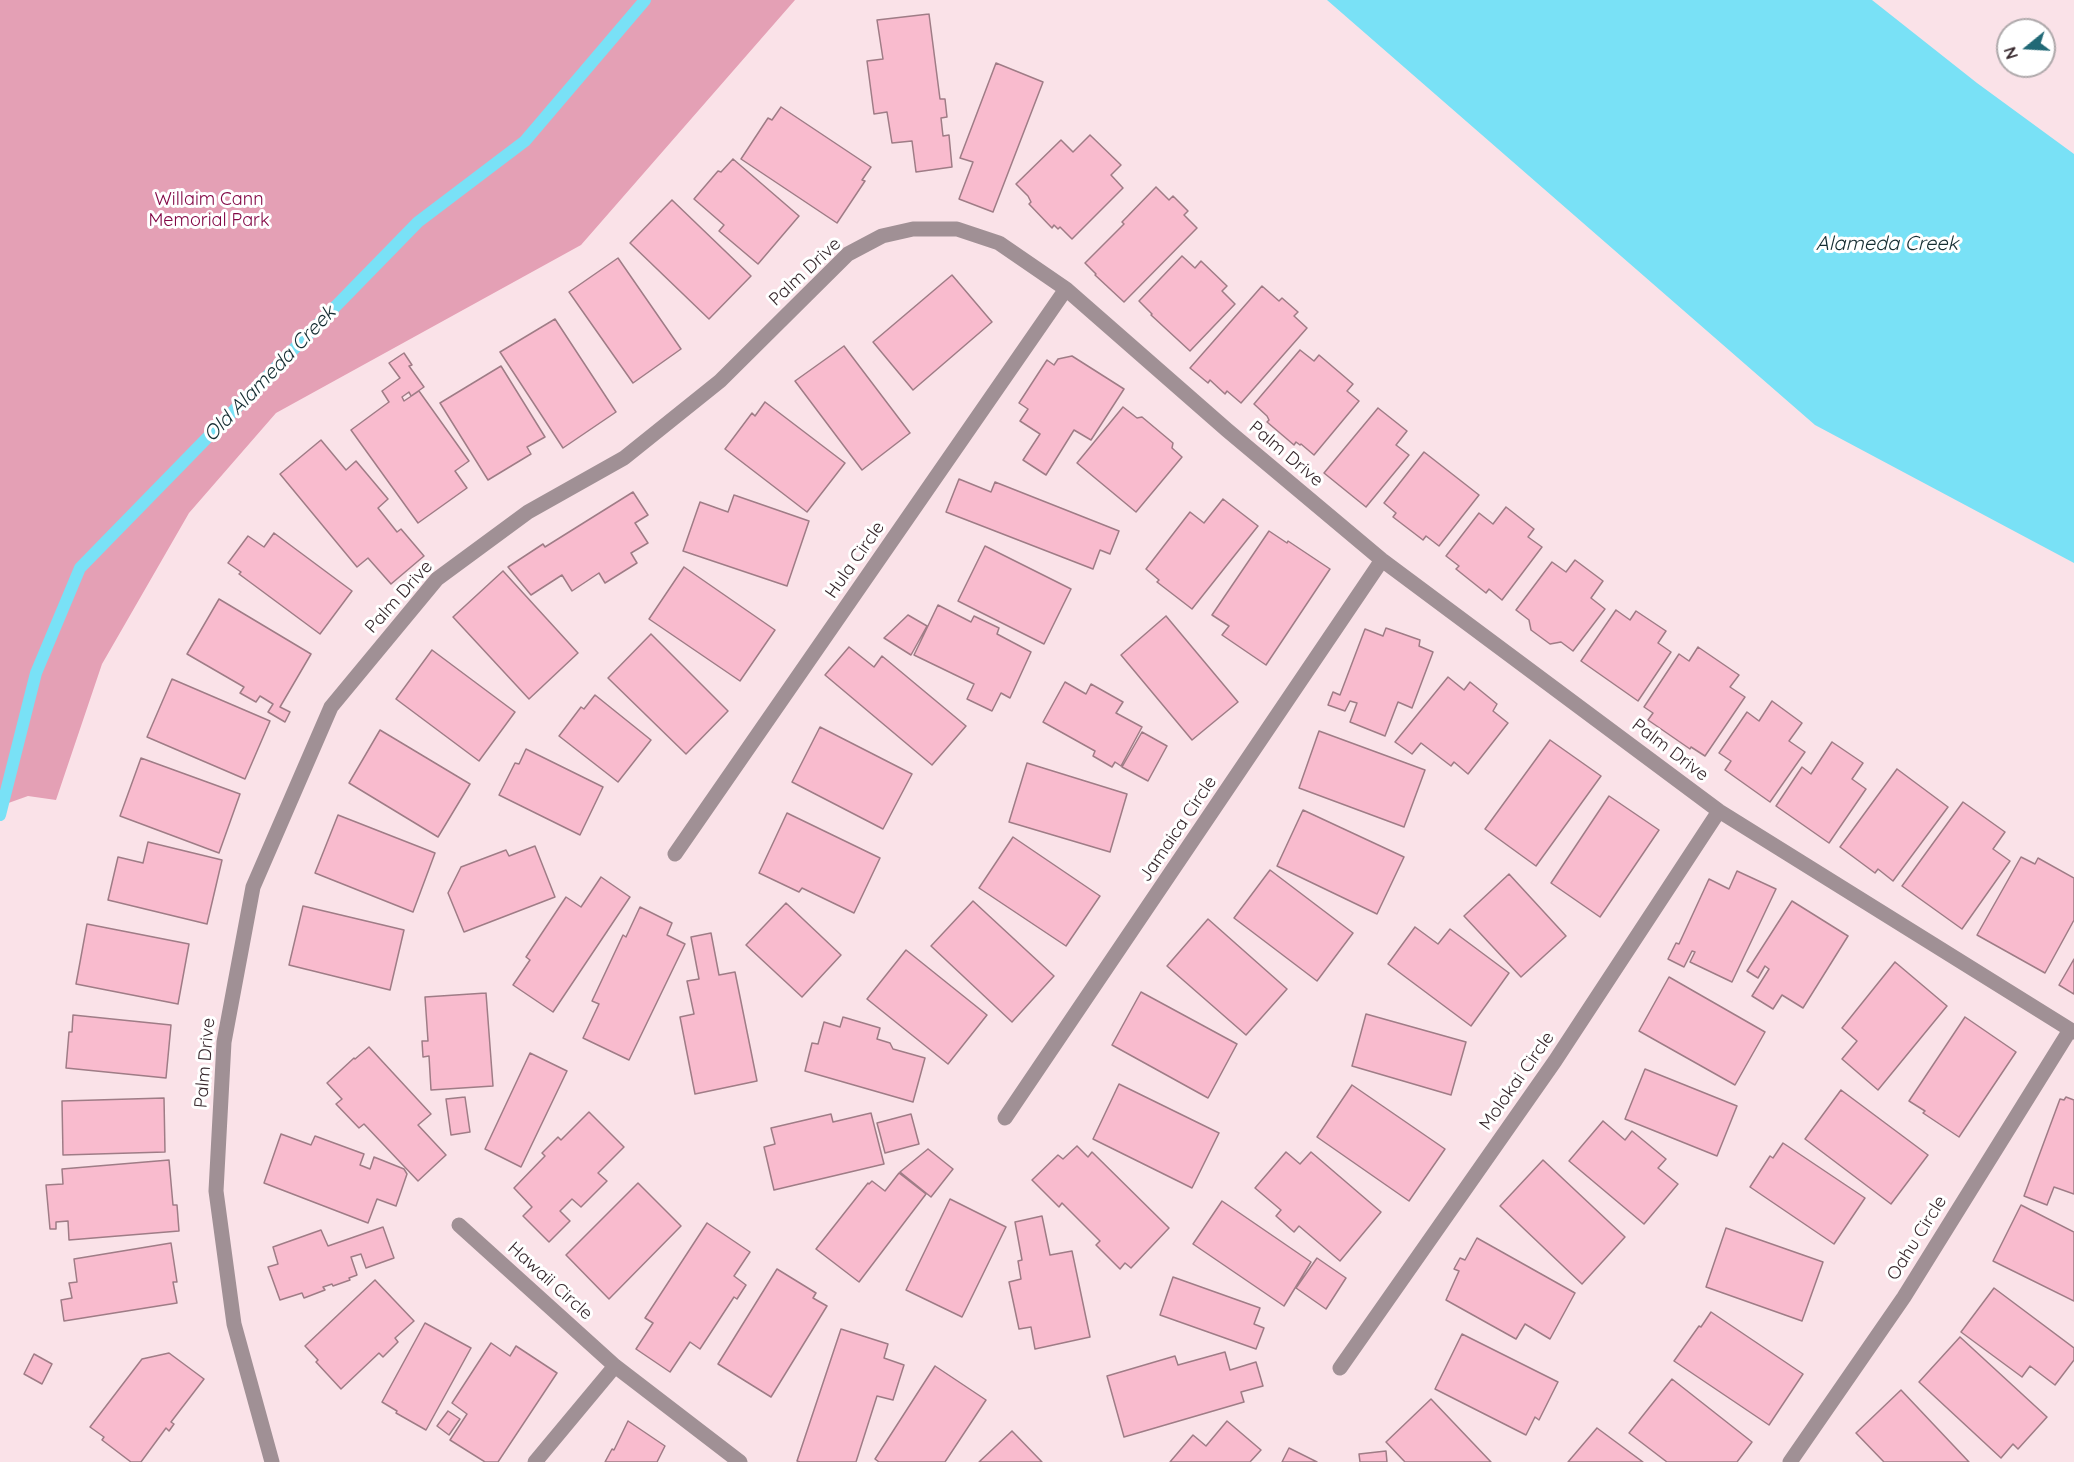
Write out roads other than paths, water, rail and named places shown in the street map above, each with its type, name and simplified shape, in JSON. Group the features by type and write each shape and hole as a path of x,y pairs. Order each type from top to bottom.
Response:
{"street":[{"name":"Palm Drive","path":"272,1462 234,1324 216,1191 224,1042 253,887 331,707 436,579 528,512 624,458 720,381 848,254 882,236 913,229 957,229 999,243 1066,289 1227,430 1382,560 1719,811 2072,1031"},
{"name":"Hula Circle","path":"675,854 1066,289"},
{"name":"Jamaica Circle","path":"1005,1118 1382,560"},
{"name":"Molokai Circle","path":"1340,1368 1555,1061 1719,811"},
{"name":"Oahu Circle","path":"1790,1462 1904,1297 2072,1031"},
{"name":"Hawaii Circle","path":"459,1225 615,1366 740,1462"},
{"path":"535,1462 615,1366"}],"water":[{"name":"Alameda Creek","path":"1327,0 1872,0 1977,83 2074,154 2074,563 1815,425"}],"waterway":[{"name":"Old Alameda Creek","path":"0,815 36,673 80,568 418,222 525,141 645,0"}],"park label":[{"name":"Willaim Cann Memorial Park","path":"209,210"}]}
